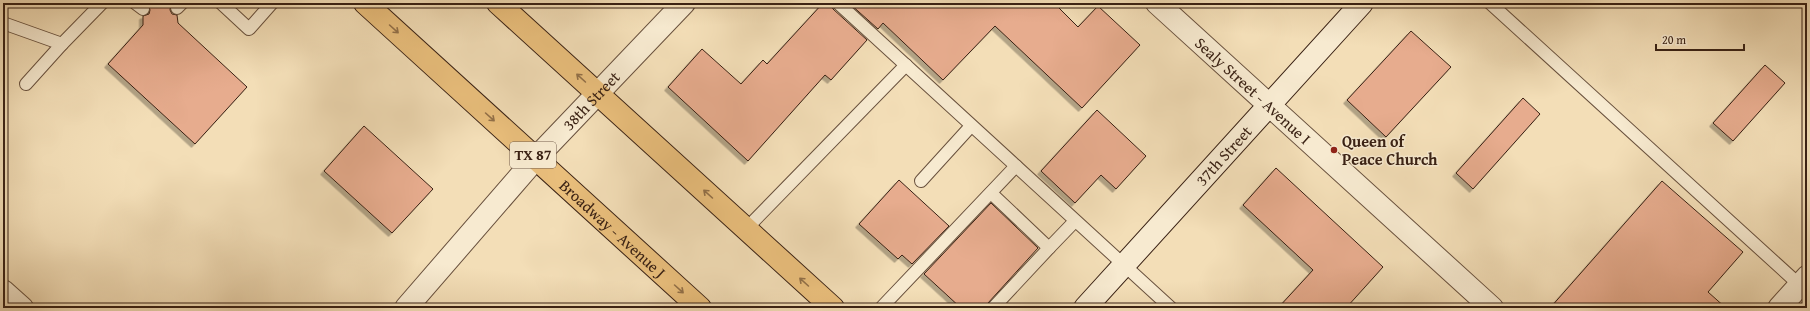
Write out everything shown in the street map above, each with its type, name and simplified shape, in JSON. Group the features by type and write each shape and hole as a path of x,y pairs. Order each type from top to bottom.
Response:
{"main road":[{"name":"Broadway - Avenue J","path":"365,3 700,308"},
{"path":"498,3 833,308"}],"street":[{"name":"38th Street","path":"406,308 536,158 684,3"},
{"name":"Sealy Street - Avenue I","path":"1157,3 1492,308"},
{"name":"37th Street","path":"1085,308 1362,3"},
{"path":"1779,308 1805,285"},
{"path":"3,291 22,308"}],"lane":[{"path":"26,84 102,3"},
{"path":"221,3 249,29 272,3"},
{"path":"838,3 1171,308"},
{"path":"1490,3 1805,285"},
{"path":"3,23 62,44"},
{"path":"746,229 906,65"},
{"path":"921,181 971,126"},
{"path":"881,308 1016,166"},
{"path":"991,193 1049,248"},
{"path":"993,308 1075,221"}],"building":[{"path":"148,3 171,3 170,10 172,14 177,15 178,23 247,87 195,144 108,64 143,25 143,16 149,14 150,10"},
{"path":"823,3 831,3 833,9 867,40 831,80 825,75 748,161 668,87 702,49 741,84 763,60 767,64"},
{"path":"849,3 1054,3 1078,27 1098,6 1140,45 1082,108 995,26 943,80 883,23 878,29"},
{"path":"1411,31 1451,67 1386,137 1347,100"},
{"path":"1765,65 1785,83 1733,141 1713,123"},
{"path":"1523,98 1540,114 1473,189 1456,173"},
{"path":"1097,110 1146,156 1116,189 1101,175 1075,203 1041,171"},
{"path":"364,126 433,189 392,233 324,171"},
{"path":"1276,168 1383,267 1346,308 1278,308 1313,270 1243,205"},
{"path":"899,180 949,226 912,264 902,255 898,259 859,224"},
{"path":"1662,181 1743,252 1708,292 1726,308 1550,308"},
{"path":"991,203 1038,248 988,303 986,308 961,308 924,274"}],"place":[{"name":"Queen of Peace Church","path":"1334,150"}]}
